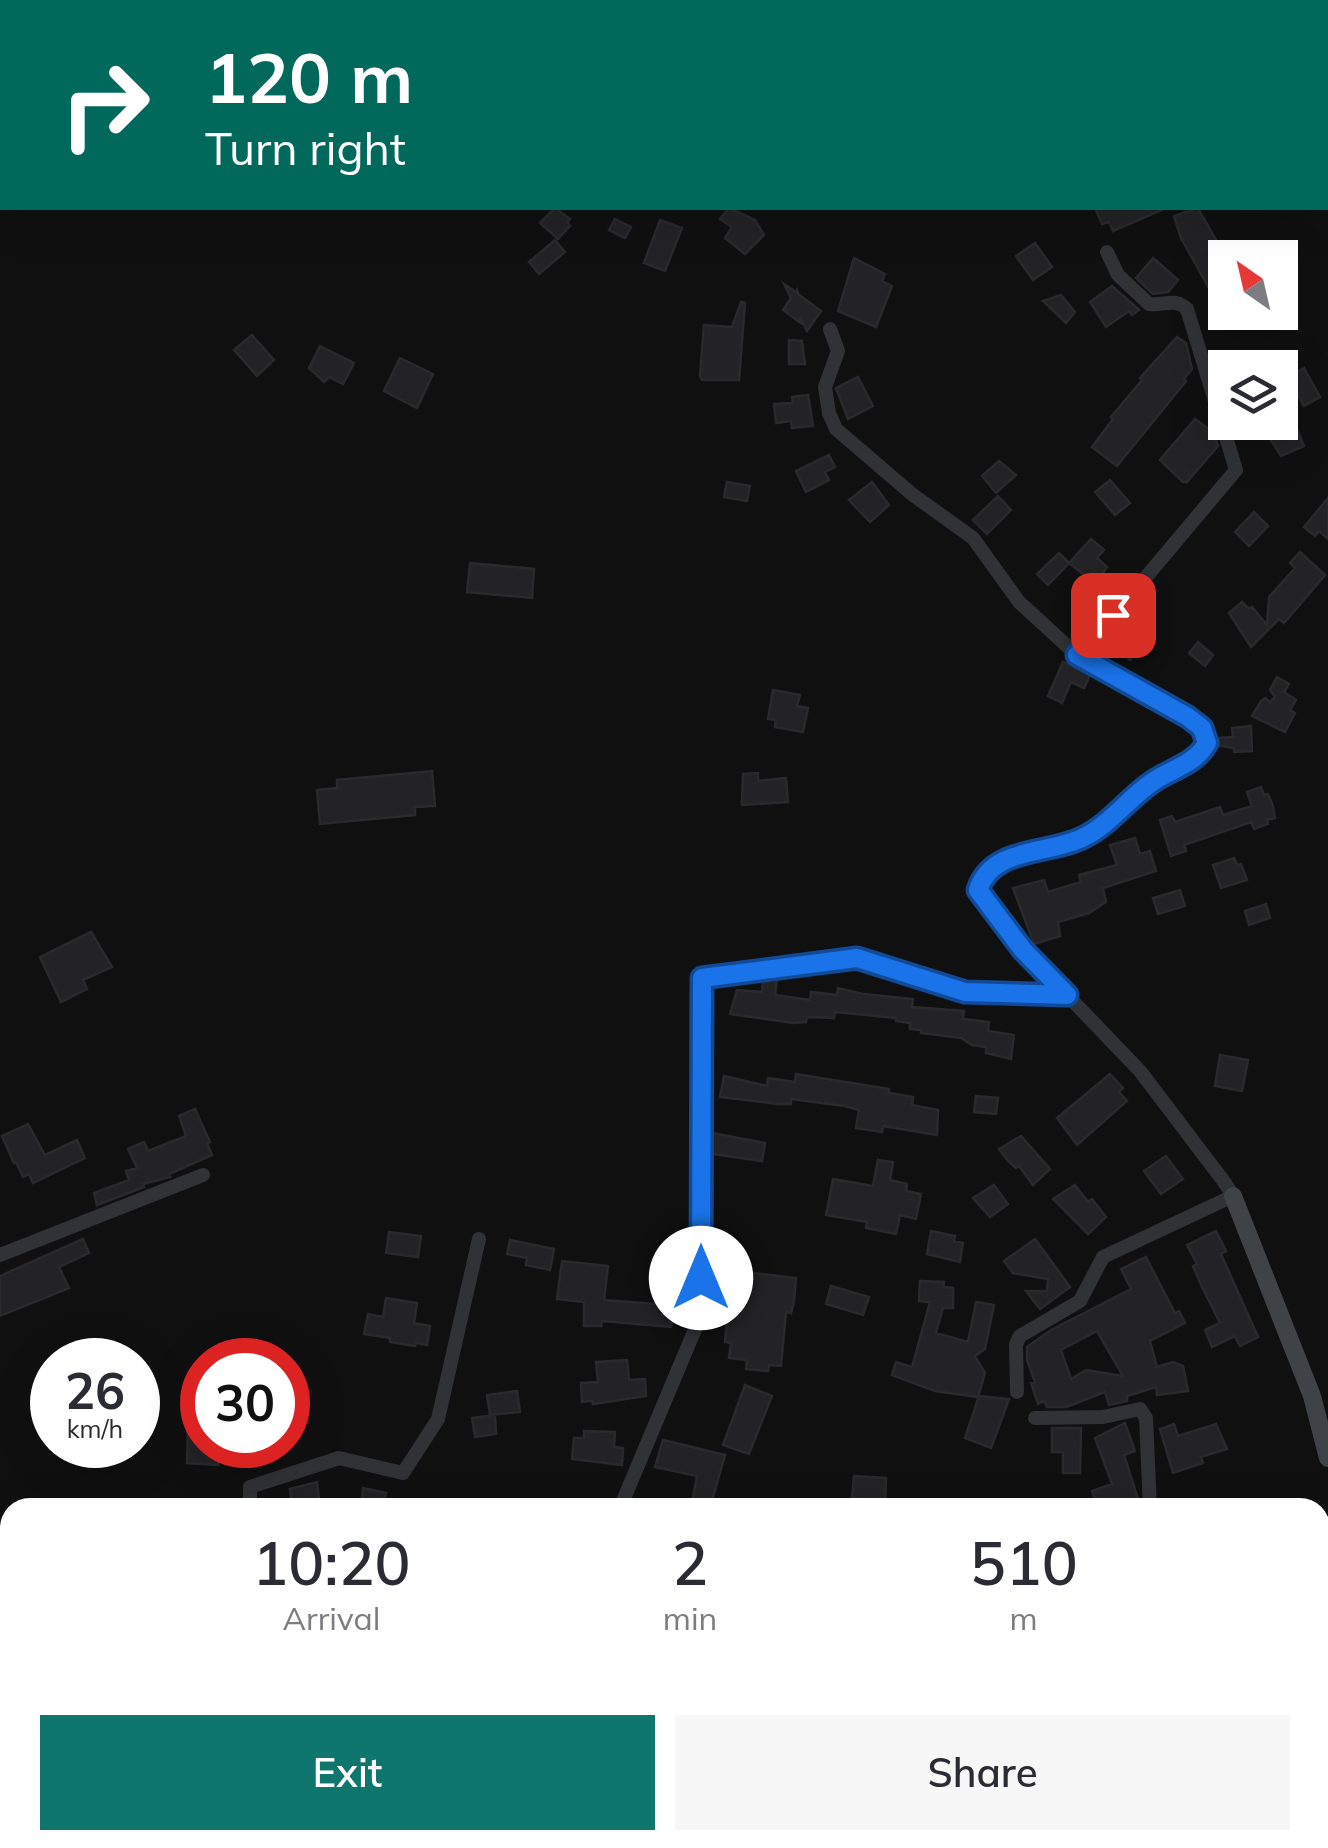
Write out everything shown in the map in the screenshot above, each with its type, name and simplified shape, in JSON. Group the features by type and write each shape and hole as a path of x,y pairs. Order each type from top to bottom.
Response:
{"street":[{"path":"1077,655 1236,470 1187,309 1180,303 1149,304 1118,274 1107,252"},
{"path":"830,329 838,351 825,388 836,429 913,495 974,538 1019,602 1077,655 1202,728 1207,743 1202,752 1153,781 1088,836 1000,862 983,876 978,890 1023,950 1140,1071 1233,1196 1312,1396 1328,1458"},
{"path":"624,1498 701,1316 702,978 857,958 965,992 1067,995"},
{"path":"0,1255 203,1175"},
{"path":"1017,1392 1016,1344 1020,1336 1080,1302 1104,1257 1233,1196"},
{"path":"250,1498 250,1488 339,1458 403,1473 438,1419 479,1239"},
{"path":"1035,1418 1102,1417 1140,1409 1146,1418 1150,1498"}],"building":[{"path":"553,210 570,219 570,226 558,239 540,223"},
{"path":"727,210 733,210 755,220 764,235 745,254 725,238 732,227 720,219"},
{"path":"1096,210 1161,210 1113,231 1109,222 1102,224"},
{"path":"1199,210 1216,240 1208,240 1208,286 1181,238 1174,216"},
{"path":"615,219 631,227 625,238 609,230"},
{"path":"660,220 682,228 665,271 644,263"},
{"path":"555,240 565,252 539,274 529,262"},
{"path":"1035,243 1052,267 1033,280 1016,256"},
{"path":"854,258 885,274 882,281 892,286 876,327 838,311"},
{"path":"1153,258 1178,280 1168,292 1153,294 1136,278"},
{"path":"784,284 821,311 807,331 800,316 801,323 783,310 791,298"},
{"path":"1112,286 1139,310 1132,315 1129,311 1106,327 1090,302"},
{"path":"1061,295 1075,312 1066,323 1043,301"},
{"path":"741,302 745,303 739,380 702,380 704,325 732,327"},
{"path":"252,335 274,360 257,376 234,350"},
{"path":"1177,337 1186,343 1192,369 1117,466 1092,447 1140,378"},
{"path":"789,340 802,341 805,364 789,364"},
{"path":"320,346 354,363 343,384 329,377 324,382 309,368"},
{"path":"400,358 433,374 417,408 384,391"},
{"path":"1304,368 1320,397 1304,406 1298,395 1298,371"},
{"path":"858,377 873,406 848,419 836,388"},
{"path":"808,395 813,426 792,428 791,421 776,423 774,404 793,403 792,397"},
{"path":"1195,419 1208,428 1208,440 1216,440 1218,446 1187,482 1160,460"},
{"path":"1298,432 1304,446 1281,456 1271,440 1298,440"},
{"path":"829,455 835,467 825,472 829,480 806,492 796,471"},
{"path":"999,461 1016,475 996,493 982,476"},
{"path":"1110,480 1130,503 1115,515 1095,492"},
{"path":"727,482 750,486 747,501 724,497"},
{"path":"872,482 889,505 870,522 849,500"},
{"path":"998,496 1011,510 987,534 973,520"},
{"path":"1328,498 1328,539 1319,531 1315,536 1304,527"},
{"path":"1254,512 1268,526 1249,546 1235,532"},
{"path":"1091,539 1104,550 1097,558 1107,567 1096,584 1069,563"},
{"path":"1300,552 1325,575 1284,623 1279,619 1251,647 1229,613 1242,602 1249,609 1252,607 1267,625 1269,597 1295,568 1290,563"},
{"path":"1059,553 1069,563 1048,585 1037,574"},
{"path":"470,563 534,569 532,598 467,592"},
{"path":"1138,609 1151,621 1146,628 1151,633 1130,660 1109,642"},
{"path":"1198,642 1213,655 1205,666 1189,653"},
{"path":"1063,662 1090,675 1084,688 1071,682 1062,703 1048,696"},
{"path":"1277,677 1289,684 1284,692 1296,700 1290,710 1295,713 1285,732 1252,716 1261,701 1265,698 1270,702 1275,697 1270,690"},
{"path":"773,690 800,695 797,706 808,708 803,732 775,727 776,720 768,719"},
{"path":"1251,726 1252,751 1234,752 1234,748 1215,745 1216,738 1233,737 1232,728"},
{"path":"432,771 435,806 415,807 415,815 320,824 317,790 337,788 337,780"},
{"path":"758,773 758,781 786,778 788,802 742,805 743,774"},
{"path":"1261,787 1273,806 1275,818 1267,820 1268,824 1254,829 1251,822 1184,845 1186,851 1171,856 1160,820 1172,816 1175,822 1220,807 1223,815 1252,806 1247,792"},
{"path":"1135,838 1140,854 1150,851 1156,871 1103,888 1106,902 1089,913 1058,922 1060,936 1034,944 1013,888 1044,880 1048,892 1081,882 1079,875 1117,865 1110,845"},
{"path":"1234,858 1247,880 1221,888 1213,865"},
{"path":"1180,890 1185,906 1158,914 1153,898"},
{"path":"1266,904 1270,918 1249,925 1245,911"},
{"path":"91,932 112,967 83,980 87,989 61,1002 40,957"},
{"path":"777,979 775,995 810,1000 811,992 837,995 838,988 913,999 912,1007 964,1011 963,1019 989,1022 988,1031 1014,1035 1011,1059 986,1053 986,1047 961,1038 921,1033 896,1018 835,1012 834,1018 807,1017 806,1022 793,1023 730,1014 737,990 762,992 763,981"},
{"path":"1220,1055 1248,1060 1242,1091 1215,1086"},
{"path":"796,1074 889,1089 889,1093 913,1097 912,1105 938,1110 937,1135 883,1126 882,1132 856,1128 859,1110 845,1106 791,1099 791,1104 778,1104 720,1097 724,1076 767,1086 768,1078 795,1082"},
{"path":"1110,1074 1123,1088 1119,1092 1127,1101 1077,1145 1057,1118"},
{"path":"976,1096 998,1098 996,1114 974,1112"},
{"path":"195,1109 212,1155 169,1174 170,1177 143,1184 144,1187 97,1205 94,1193 129,1180 126,1171 137,1168 128,1149 144,1142 148,1151 186,1136 179,1116"},
{"path":"28,1124 45,1155 77,1140 85,1158 33,1183 29,1174 23,1177 2,1136"},
{"path":"712,1133 765,1143 762,1161 712,1154"},
{"path":"1021,1136 1050,1169 1033,1185 999,1149"},
{"path":"1166,1156 1183,1179 1161,1194 1144,1171"},
{"path":"878,1160 893,1162 890,1180 907,1184 906,1191 921,1194 916,1219 900,1215 896,1234 866,1228 867,1222 826,1215 833,1179 873,1186"},
{"path":"994,1185 1008,1204 990,1217 973,1198"},
{"path":"1075,1185 1106,1217 1088,1234 1053,1199"},
{"path":"931,1231 955,1236 954,1241 963,1243 960,1262 927,1254"},
{"path":"1216,1231 1226,1251 1221,1254 1258,1337 1240,1346 1235,1336 1212,1347 1205,1330 1220,1323 1187,1245"},
{"path":"389,1232 421,1236 418,1257 386,1253"},
{"path":"83,1239 89,1253 59,1267 69,1288 0,1316 0,1276"},
{"path":"1035,1239 1070,1287 1040,1309 1026,1291 1047,1291 1048,1279 1013,1273 1004,1261"},
{"path":"510,1240 554,1249 550,1270 526,1265 527,1258 507,1254"},
{"path":"1146,1257 1175,1313 1179,1311 1185,1323 1150,1341 1157,1367 1173,1362 1183,1366 1188,1391 1157,1395 1156,1387 1109,1405 1105,1392 1066,1407 1047,1407 1044,1401 1038,1404 1027,1347 1051,1330 1131,1289 1121,1269","holes":["1097,1331 1123,1376 1086,1370 1071,1379 1061,1350"]},
{"path":"562,1261 608,1266 604,1300 672,1302 671,1327 602,1321 601,1326 584,1326 584,1302 557,1299"},
{"path":"736,1271 796,1278 791,1313 786,1312 781,1366 769,1365 768,1371 746,1369 747,1360 729,1358 731,1343 725,1342 728,1308 724,1307 727,1286 734,1281"},
{"path":"920,1281 944,1282 943,1287 953,1288 953,1308 943,1308 936,1333 968,1342 976,1302 994,1305 985,1349 975,1356 985,1373 978,1397 935,1391 892,1375 896,1362 912,1367 930,1302 919,1301"},
{"path":"831,1286 869,1297 863,1315 826,1304"},
{"path":"386,1298 417,1303 414,1323 430,1326 427,1345 390,1342 390,1338 364,1334 368,1314 383,1317"},
{"path":"627,1360 629,1380 645,1379 646,1396 593,1404 582,1402 581,1383 598,1382 596,1362"},
{"path":"745,1385 772,1396 749,1454 723,1445"},
{"path":"517,1391 520,1412 490,1415 487,1395"},
{"path":"979,1396 1009,1399 991,1448 965,1438"},
{"path":"495,1415 496,1434 475,1437 472,1418"},
{"path":"1125,1423 1135,1451 1124,1455 1138,1498 1094,1498 1092,1491 1112,1484 1095,1438"},
{"path":"1174,1424 1178,1436 1216,1424 1227,1449 1201,1457 1203,1463 1173,1473 1160,1429"},
{"path":"1052,1428 1081,1428 1080,1473 1063,1473 1063,1452 1052,1452"},
{"path":"584,1431 615,1432 614,1447 623,1448 622,1465 572,1459 574,1438 584,1438"},
{"path":"663,1440 725,1455 713,1498 693,1498 697,1476 655,1467"},
{"path":"854,1476 886,1478 885,1498 852,1498"},
{"path":"317,1482 319,1498 291,1498 290,1489"},
{"path":"363,1488 386,1493 385,1498 362,1498"}],"route":[{"path":"701,1278 702,978 857,958 965,992 1067,995 1023,950 978,890 983,876 1000,862 1088,836 1153,781 1202,752 1207,743 1202,728 1188,717 1077,655 1113,615"}]}
